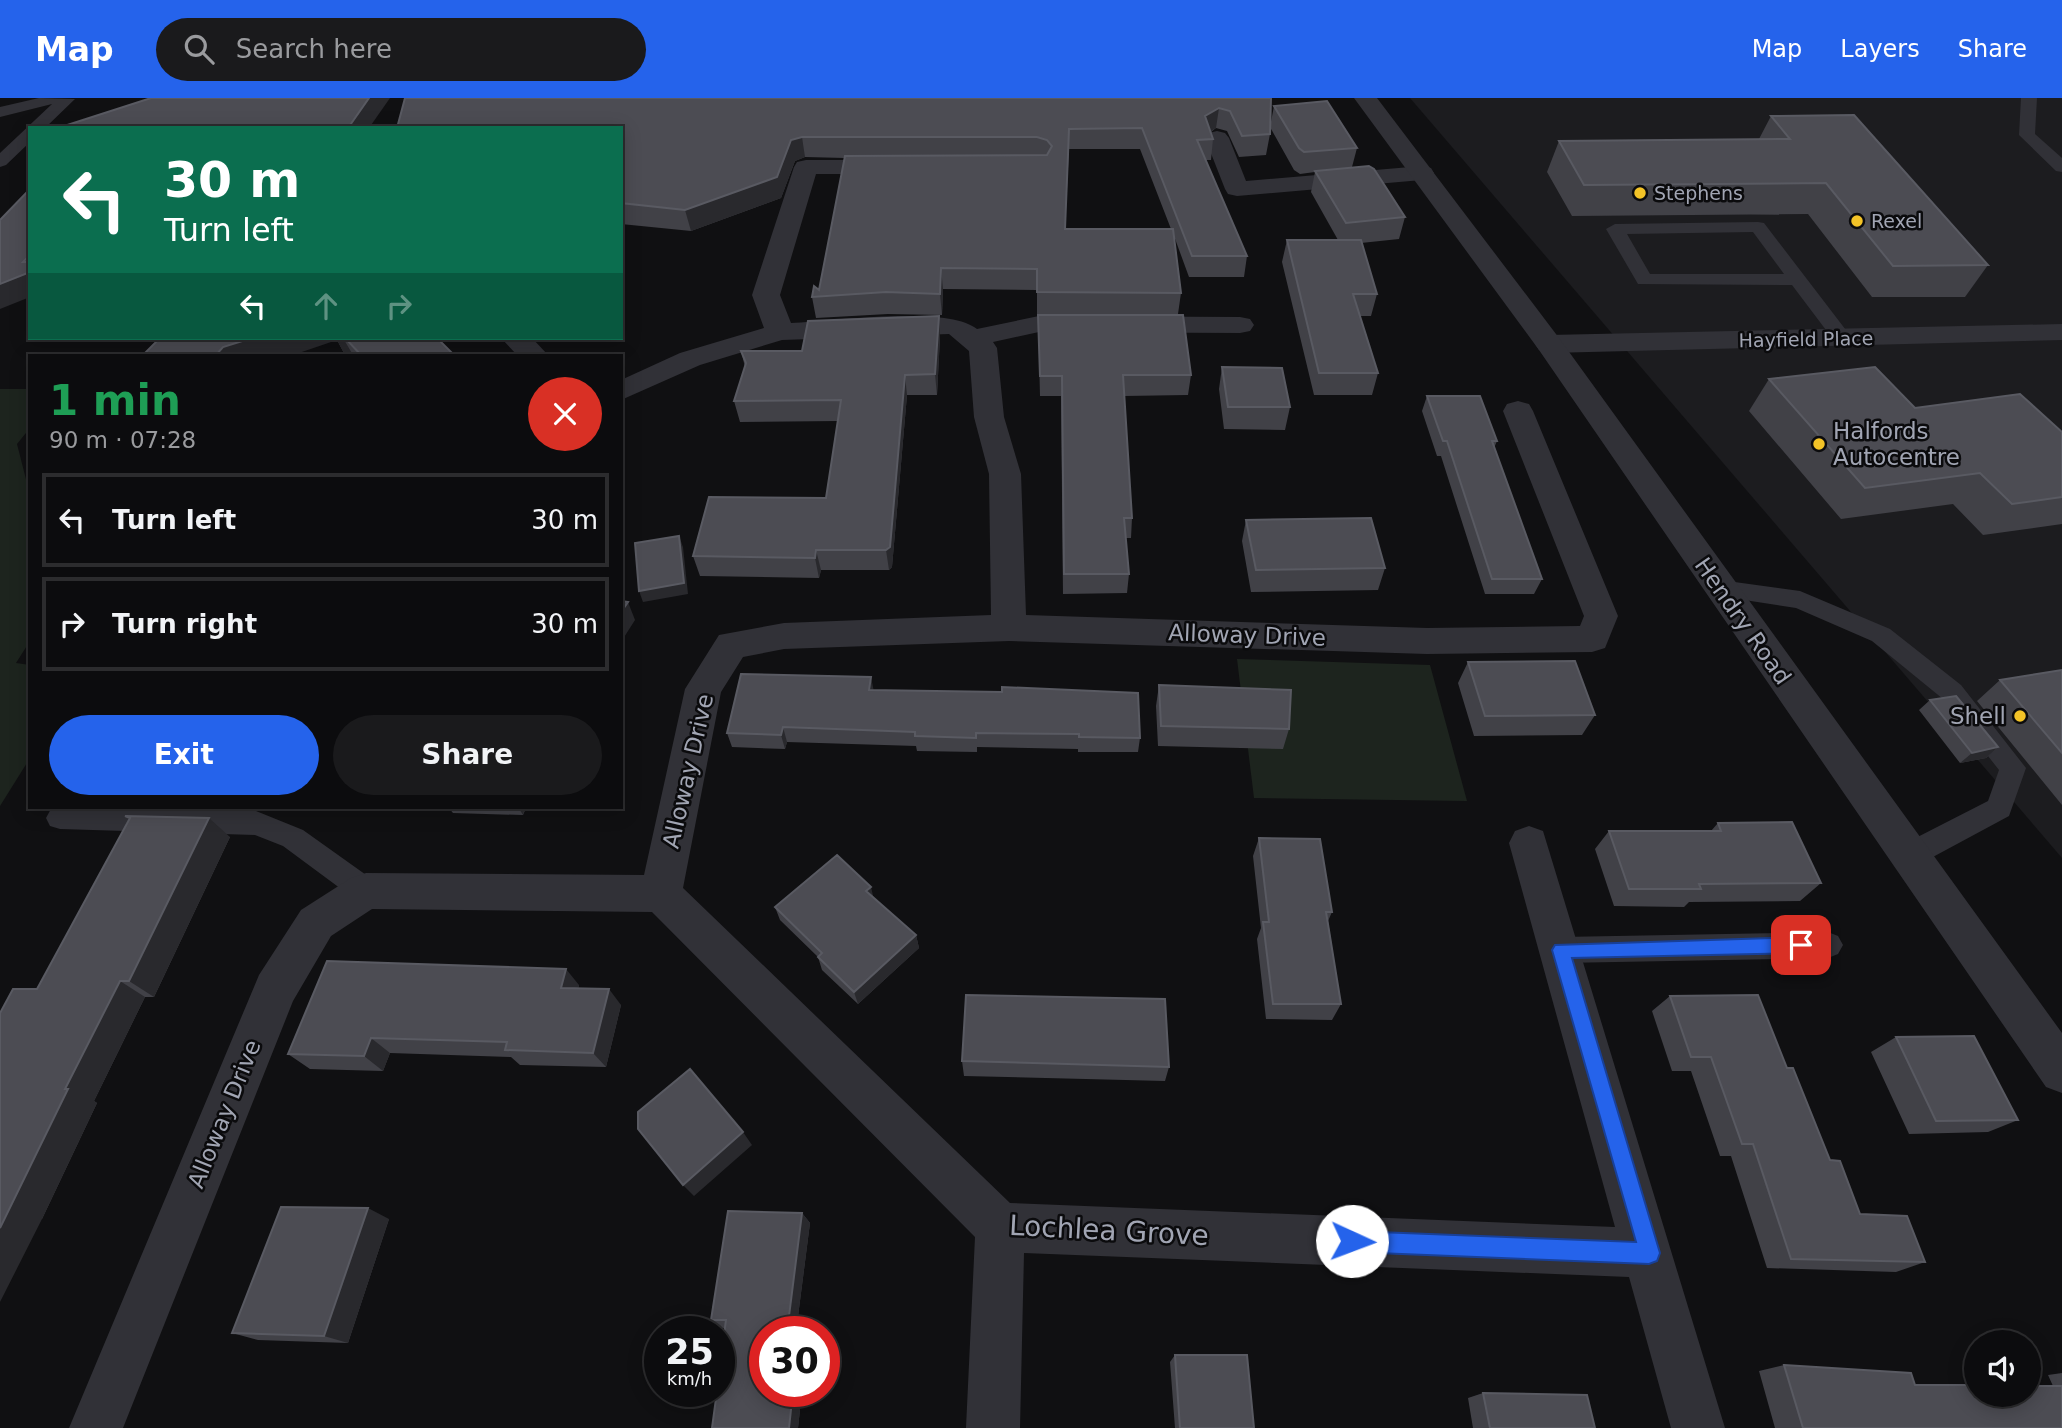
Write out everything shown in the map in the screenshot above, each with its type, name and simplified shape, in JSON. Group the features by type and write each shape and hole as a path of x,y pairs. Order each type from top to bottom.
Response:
{"street":[{"name":"Hendry Road","path":"1365,98 1549,344 2062,1071"},
{"path":"1217,138 1237,189 1422,173"},
{"path":"780,332 766,295 806,167 914,167"},
{"path":"623,390 690,359 780,332 942,324 959,328 983,348 989,417 1005,474 1009,628"},
{"path":"974,338 1039,324 1240,325"},
{"name":"Hayfield Place","path":"1549,344 2062,332"},
{"path":"517,340 533,354"},
{"name":"Alloway Drive","path":"661,894 703,689 732,645 784,636 1009,628 1427,641 1591,639 1601,616 1518,411"},
{"path":"1530,843 1698,1428"},
{"path":"366,891 661,894"},
{"name":"Alloway Drive","path":"96,1428 275,990 316,923 366,891"},
{"name":"Lochlea Grove","path":"661,894 1000,1227 1649,1253"},
{"path":"993,1428 1000,1227"}],"lane":[{"path":"0,112 58,98"},
{"path":"37,126 69,98"},
{"path":"2029,98 2026,135 2062,167"},
{"path":"0,162 28,134"},
{"path":"1798,279 1644,280 1615,229 1758,227 1798,279 1842,338"},
{"path":"1720,589 1800,600 1881,635 1952,692 2013,768 1999,808 1908,856"},
{"path":"66,809 60,818 256,823 293,838 366,891"},
{"path":"1561,950 1828,945"}],"shaded area":[{"path":"1410,98 2062,98 2062,858"},
{"path":"0,389 28,389 28,430 17,444 28,487 28,644 16,663 28,665 28,761 0,806"},
{"path":"1237,659 1430,665 1467,801 1254,798"}],"building":[{"path":"151,98 369,98 349,126 64,126"},
{"path":"405,98 1271,98 1270,134 1242,136 1230,111 1219,108 1205,116 1213,139 1197,140 1247,256 1192,256 1142,128 1069,129 1065,229 1173,229 1181,293 1037,292 1037,269 941,268 940,294 886,292 812,297 814,286 819,290 845,156 1047,155 1052,146 1047,140 1037,137 802,137 791,140 777,177 685,210 623,203 623,126 398,126"},
{"path":"1327,101 1357,148 1304,152 1274,106"},
{"path":"1854,115 1988,265 1893,266 1826,183 1584,185 1559,141 1790,139 1771,116"},
{"path":"1369,166 1374,169 1405,217 1346,223 1315,171"},
{"path":"28,191 28,257 23,262 28,262 28,273 0,284 0,220"},
{"path":"1287,240 1361,240 1377,294 1353,294 1378,373 1319,373"},
{"path":"1038,315 1183,315 1191,375 1123,375 1132,518 1124,518 1129,574 1064,574 1062,376 1040,376"},
{"path":"939,316 935,374 905,375 890,547 886,550 816,550 815,558 693,556 709,497 826,498 841,400 734,401 746,363 741,351 802,351 808,321"},
{"path":"158,340 246,340 223,347 217,354 144,354"},
{"path":"347,340 439,340 453,354 360,354"},
{"path":"1222,367 1282,368 1290,407 1228,407"},
{"path":"1875,367 1915,408 2020,394 2062,432 2062,497 2012,504 1980,473 1865,488 1769,379"},
{"path":"1427,396 1480,396 1497,441 1492,441 1542,579 1492,579 1447,441 1443,441"},
{"path":"1371,518 1385,568 1256,570 1246,520"},
{"path":"679,536 684,583 639,591 635,543"},
{"path":"1575,661 1595,715 1485,716 1468,662"},
{"path":"2062,670 2062,753 2000,680"},
{"path":"741,674 871,677 869,690 1002,692 1002,687 1138,693 1140,738 1079,737 1079,734 976,733 976,738 915,736 915,732 783,727 781,735 727,733"},
{"path":"1159,685 1291,690 1289,729 1161,726"},
{"path":"1956,696 1998,747 1972,753 1930,700"},
{"path":"125,816 209,818 129,981 120,981 65,1089 68,1089 0,1228 0,1013 13,989 37,989 130,818"},
{"path":"1792,822 1821,883 1699,884 1701,889 1629,889 1609,831 1721,831 1718,823"},
{"path":"1259,838 1320,839 1332,912 1326,912 1341,1004 1273,1004 1263,922 1269,922"},
{"path":"837,855 871,887 866,891 916,935 854,992 818,957 822,953 775,907"},
{"path":"327,961 566,969 561,988 609,989 593,1053 505,1050 507,1042 371,1038 364,1056 288,1054"},
{"path":"966,995 1165,999 1169,1067 962,1061"},
{"path":"1758,995 1787,1068 1793,1068 1830,1160 1840,1161 1860,1214 1907,1216 1925,1262 1791,1259 1753,1144 1742,1144 1711,1057 1691,1057 1670,996"},
{"path":"1974,1036 2018,1120 1936,1121 1896,1037"},
{"path":"690,1069 743,1132 683,1185 638,1129 638,1112"},
{"path":"281,1207 368,1208 324,1336 232,1333"},
{"path":"728,1211 802,1213 789,1316 749,1316 749,1407 791,1407 789,1428 712,1428 715,1407 735,1407 735,1316 712,1316"},
{"path":"1175,1355 1247,1355 1254,1428 1180,1428"},
{"path":"1784,1365 1911,1373 1915,1385 1964,1385 1964,1407 2041,1407 2041,1386 2062,1386 2062,1428 1803,1428"},
{"path":"1483,1393 1587,1395 1595,1428 1490,1428"}],"place":[{"name":"Stephens","path":"1640,193"},
{"name":"Rexel","path":"1857,221"},
{"name":"Halfords Autocentre","path":"1819,444"},
{"name":"Shell","path":"2020,716"}],"route":[{"path":"1352,1241 1649,1253 1561,950 1801,945"}]}
